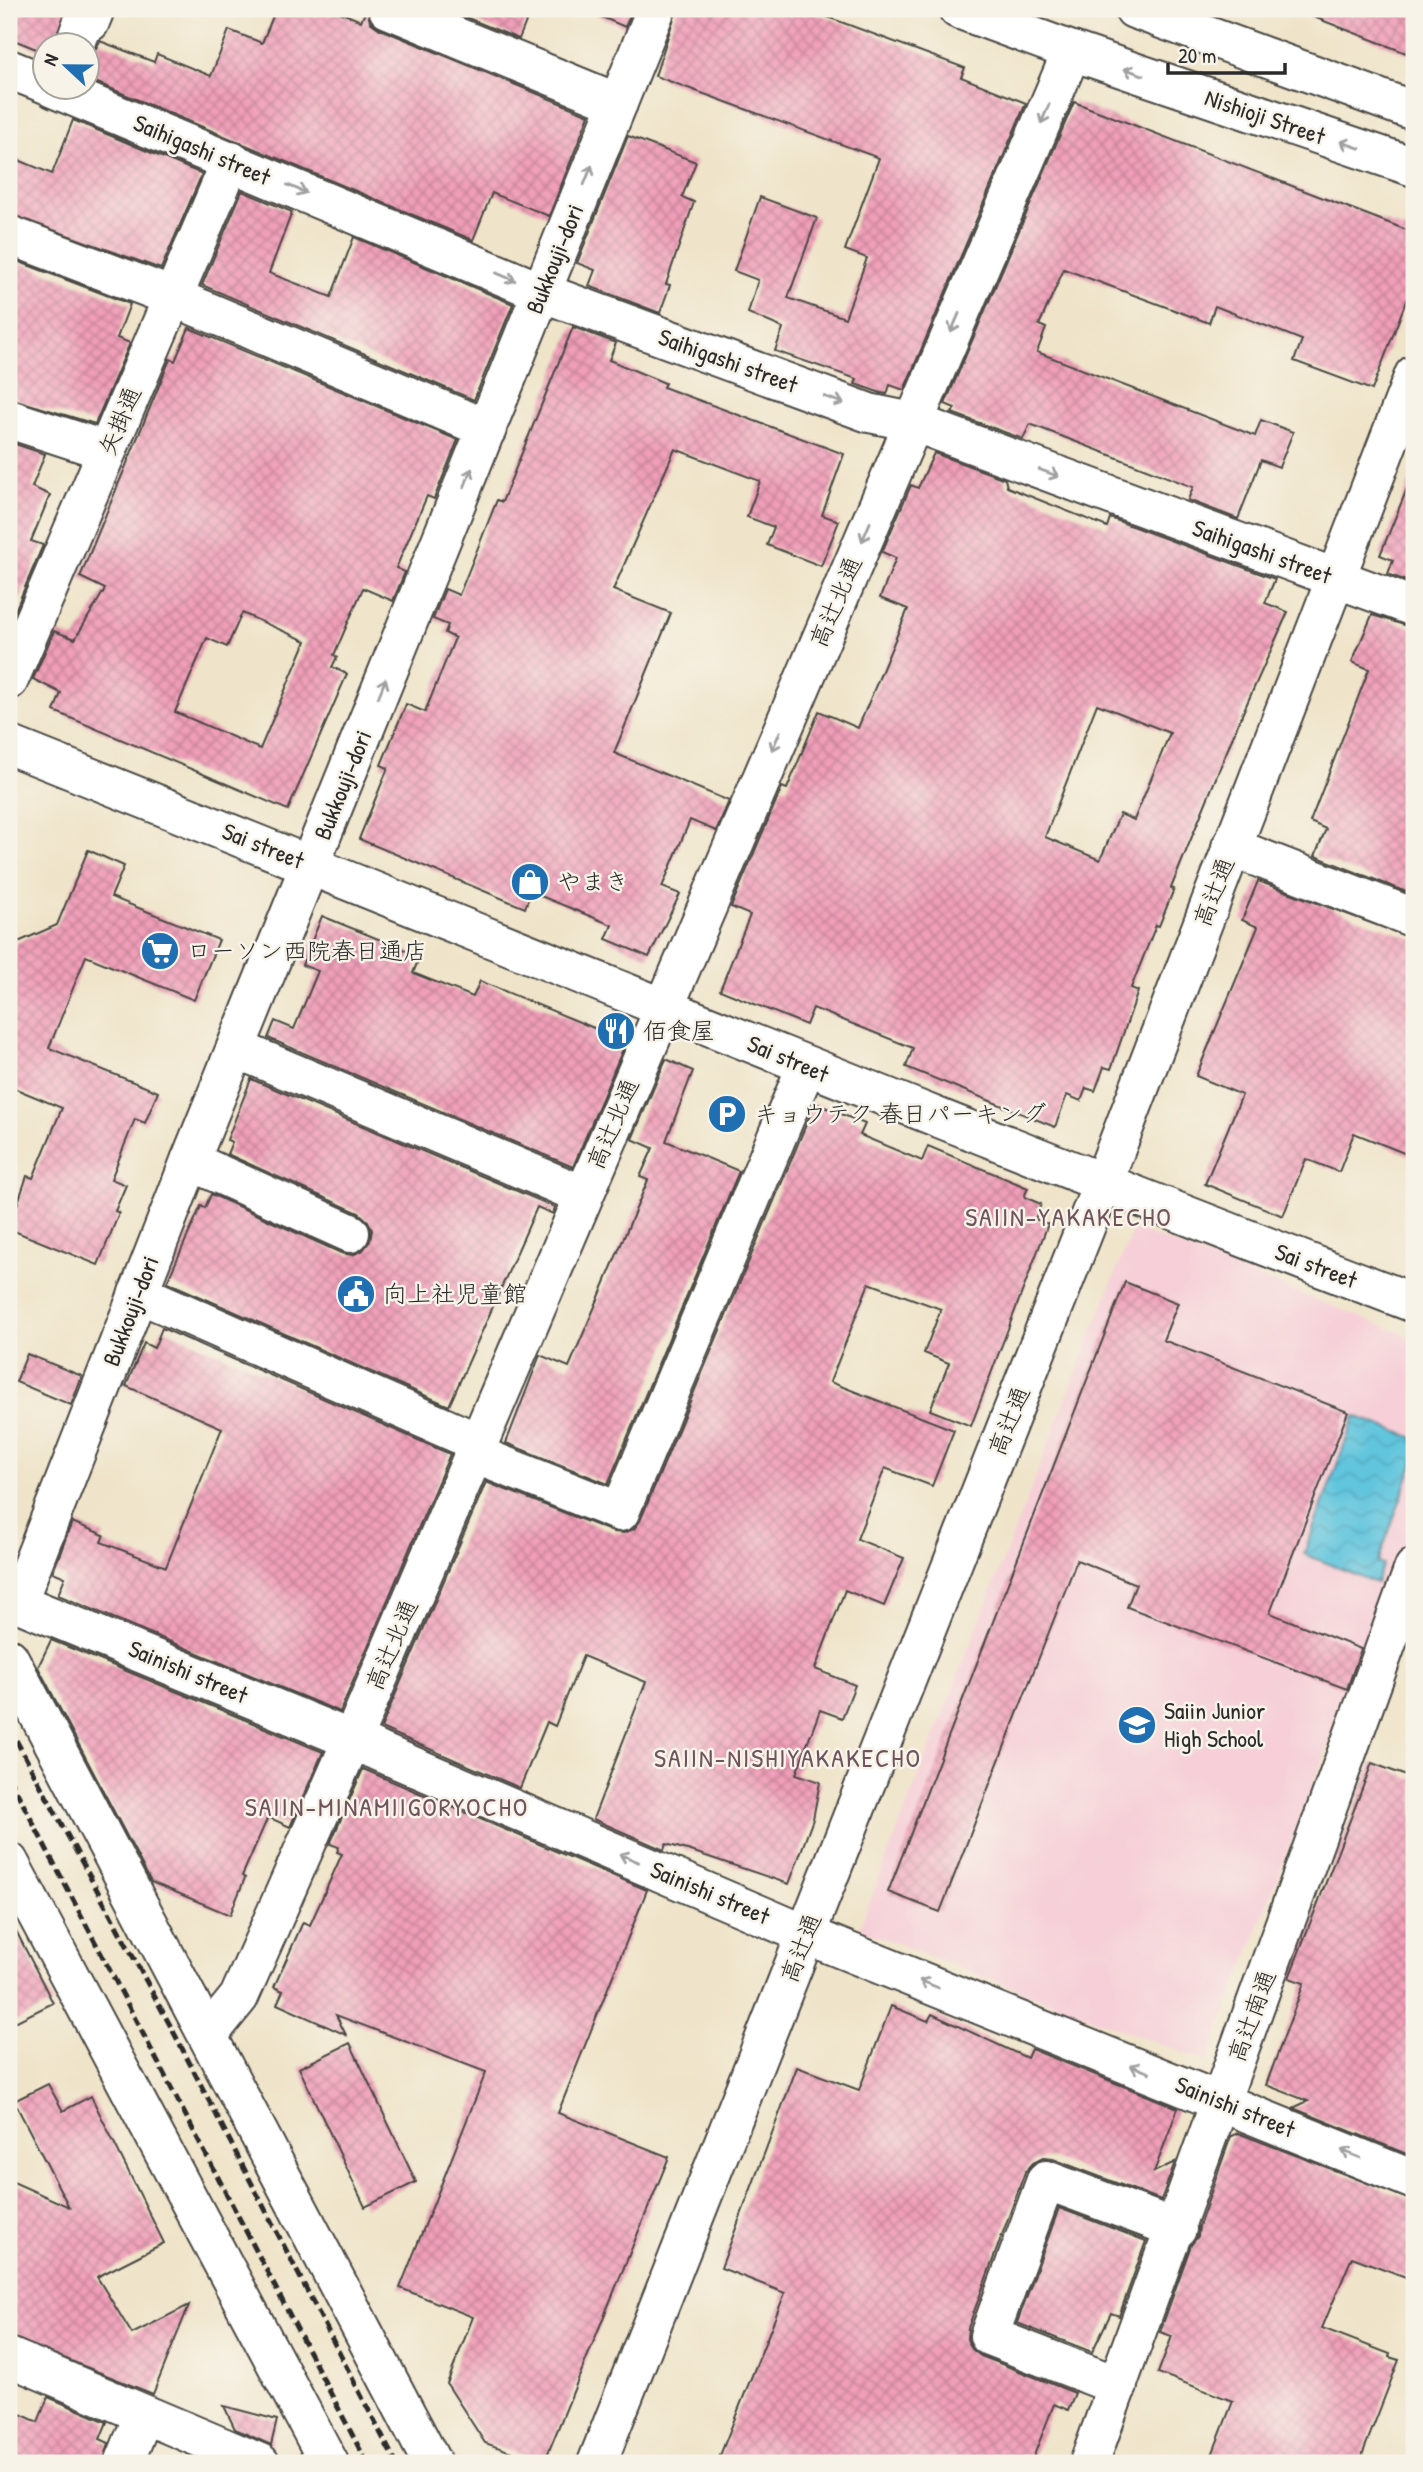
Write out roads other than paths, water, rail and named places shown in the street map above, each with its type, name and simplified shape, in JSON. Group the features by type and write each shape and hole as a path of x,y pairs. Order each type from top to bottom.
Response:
{"street":[{"path":"79,32 82,24 90,22 95,9"},
{"path":"388,9 618,103"},
{"name":"Bukkouji-dori","path":"13,1600 656,9"},
{"name":"Nishioji Street","path":"958,9 1072,51 1414,167"},
{"path":"1134,9 1414,111"},
{"name":"高辻北通","path":"209,2034 239,1997 352,1740 663,1005 1072,51"},
{"name":"Saihigashi street","path":"9,69 32,78"},
{"name":"Saihigashi street","path":"90,102 541,292 869,413 913,422 1414,607"},
{"name":"矢掛通","path":"9,680 231,161"},
{"path":"9,235 173,297 487,429"},
{"name":"高辻通","path":"603,2461 1102,1185 1414,375"},
{"path":"9,419 107,451"},
{"name":"Sai street","path":"9,745 663,1005 806,1067 1102,1185 1414,1303"},
{"path":"1231,848 1414,918"},
{"path":"237,1049 583,1195"},
{"path":"138,1293 620,1512 806,1067"},
{"path":"190,1161 350,1233"},
{"name":"高辻南通","path":"1089,2463 1177,2228 1414,1569"},
{"name":"Sainishi street","path":"13,1600 352,1740 807,1934 1414,2180"},
{"path":"9,1658 209,2034 432,2463"},
{"path":"9,1862 23,1913 329,2463"},
{"path":"1118,2386 989,2336 1046,2180 1177,2228"},
{"path":"9,2357 143,2416 260,2463"},
{"path":"124,2463 143,2416"}],"water":[{"path":"1355,1416 1414,1438 1414,1462 1378,1562 1383,1564 1376,1583 1304,1554"}],"railway":[{"path":"9,1727 171,2027 396,2463"},
{"path":"9,1777 367,2463"}],"place":[{"name":"やまき","path":"530,882"},
{"name":"ローソン西院春日通店","path":"160,951"},
{"name":"佰食屋","path":"616,1031"},
{"name":"キョウテク 春日パーキング","path":"727,1114"},
{"name":"向上社児童館","path":"356,1294"},
{"name":"Saiin Junior High School","path":"1137,1725"}],"district":[{"name":"SAIIN-YAKAKECHO","path":"1069,1217"},
{"name":"SAIIN-NISHIYAKAKECHO","path":"788,1758"},
{"name":"SAIIN-MINAMIIGORYOCHO","path":"387,1807"}]}
